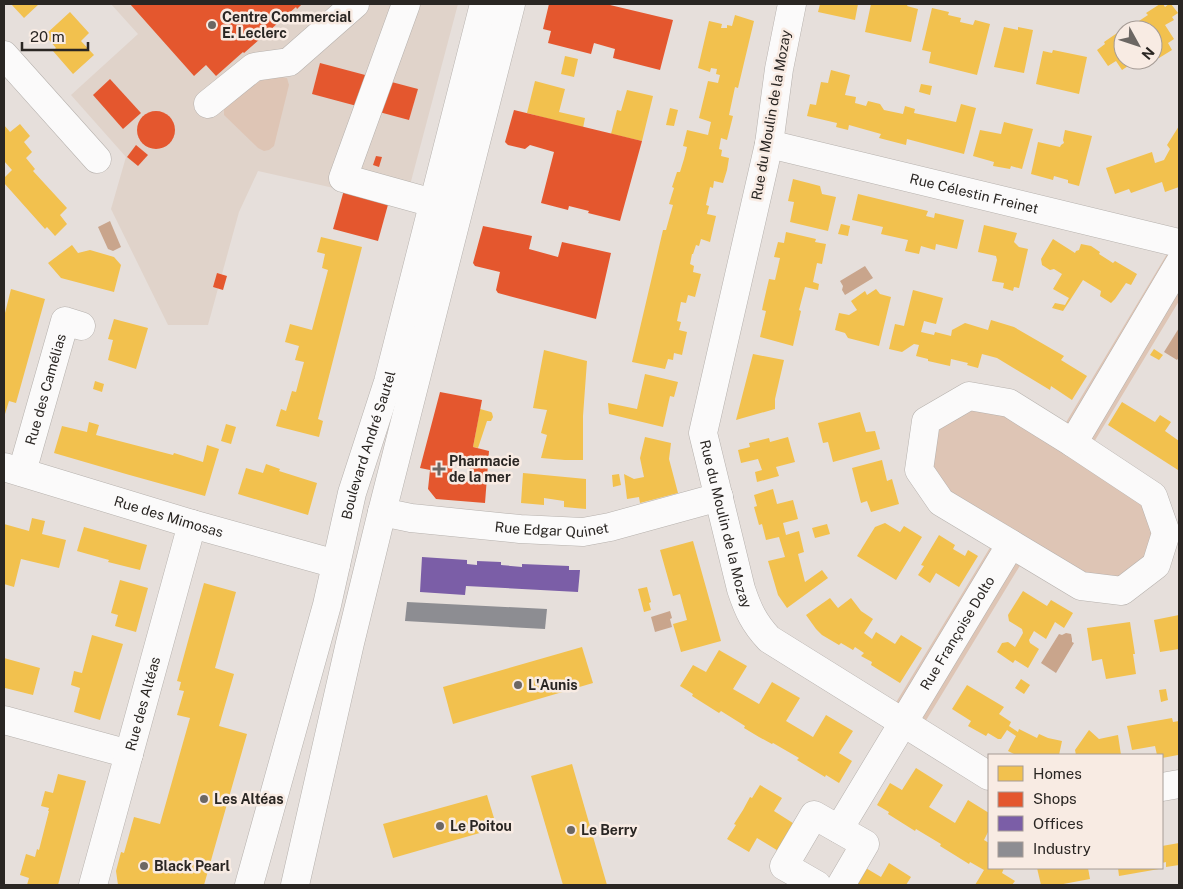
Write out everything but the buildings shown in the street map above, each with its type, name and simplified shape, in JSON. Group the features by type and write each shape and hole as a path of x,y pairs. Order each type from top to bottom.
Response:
{"street":[{"path":"208,104 254,67 289,62 355,4"},
{"path":"406,4 343,178 433,203"},
{"name":"Boulevard André Sautel","path":"249,885 327,605 352,493 388,382 484,4"},
{"name":"Boulevard André Sautel","path":"295,885 382,512 511,4"},
{"name":"Rue du Moulin de la Mozay","path":"792,4 779,69 769,144 703,433 745,600 758,627 769,639 988,775"},
{"path":"4,55 97,158"},
{"name":"Rue Célestin Freinet","path":"769,144 1179,243"},
{"path":"1073,443 1179,264"},
{"name":"Rue des Camélias","path":"13,470 65,322 81,326"},
{"path":"970,396 1009,403 1073,443 1153,496 1166,533 1156,565 1122,591 1081,586 941,502 919,470 926,421 970,396"},
{"name":"Rue des Mimosas","path":"13,470 192,524 336,564"},
{"name":"Rue Edgar Quinet","path":"382,512 411,518 466,524 583,532 610,527 719,497"},
{"name":"Rue des Altéas","path":"93,885 192,524"},
{"name":"Rue Françoise Dolto","path":"839,829 1011,544"},
{"path":"4,720 129,754"},
{"path":"1163,787 1179,784"},
{"path":"817,885 784,866 814,815 865,844 841,885"}],"shaded area":[{"path":"111,4 458,4 405,204 258,171 239,212 208,325 168,325 111,209 126,157 71,95 138,34"},
{"path":"280,77 287,78 289,85 274,146 264,151 258,148 224,115 224,109 258,81"},
{"path":"110,221 121,247 113,251 108,249 98,227"},
{"path":"1179,234 1179,301 1088,452 1153,496 1166,533 1122,591 1027,554 919,732 889,714 997,536 919,470 926,421 969,396 1059,434"},
{"path":"865,266 873,278 845,295 840,281"},
{"path":"1179,328 1179,357 1177,360 1164,352"},
{"path":"670,611 672,627 655,632 651,617"},
{"path":"1059,634 1071,634 1072,642 1074,643 1056,673 1041,663"}],"place":[{"name":"Centre Commercial E. Leclerc","path":"212,25"},
{"name":"Pharmacie de la mer","path":"439,469"},
{"name":"L'Aunis","path":"518,685"},
{"name":"Les Altéas","path":"204,799"},
{"name":"Le Poitou","path":"440,826"},
{"name":"Le Berry","path":"571,830"},
{"name":"Black Pearl","path":"144,866"}]}
